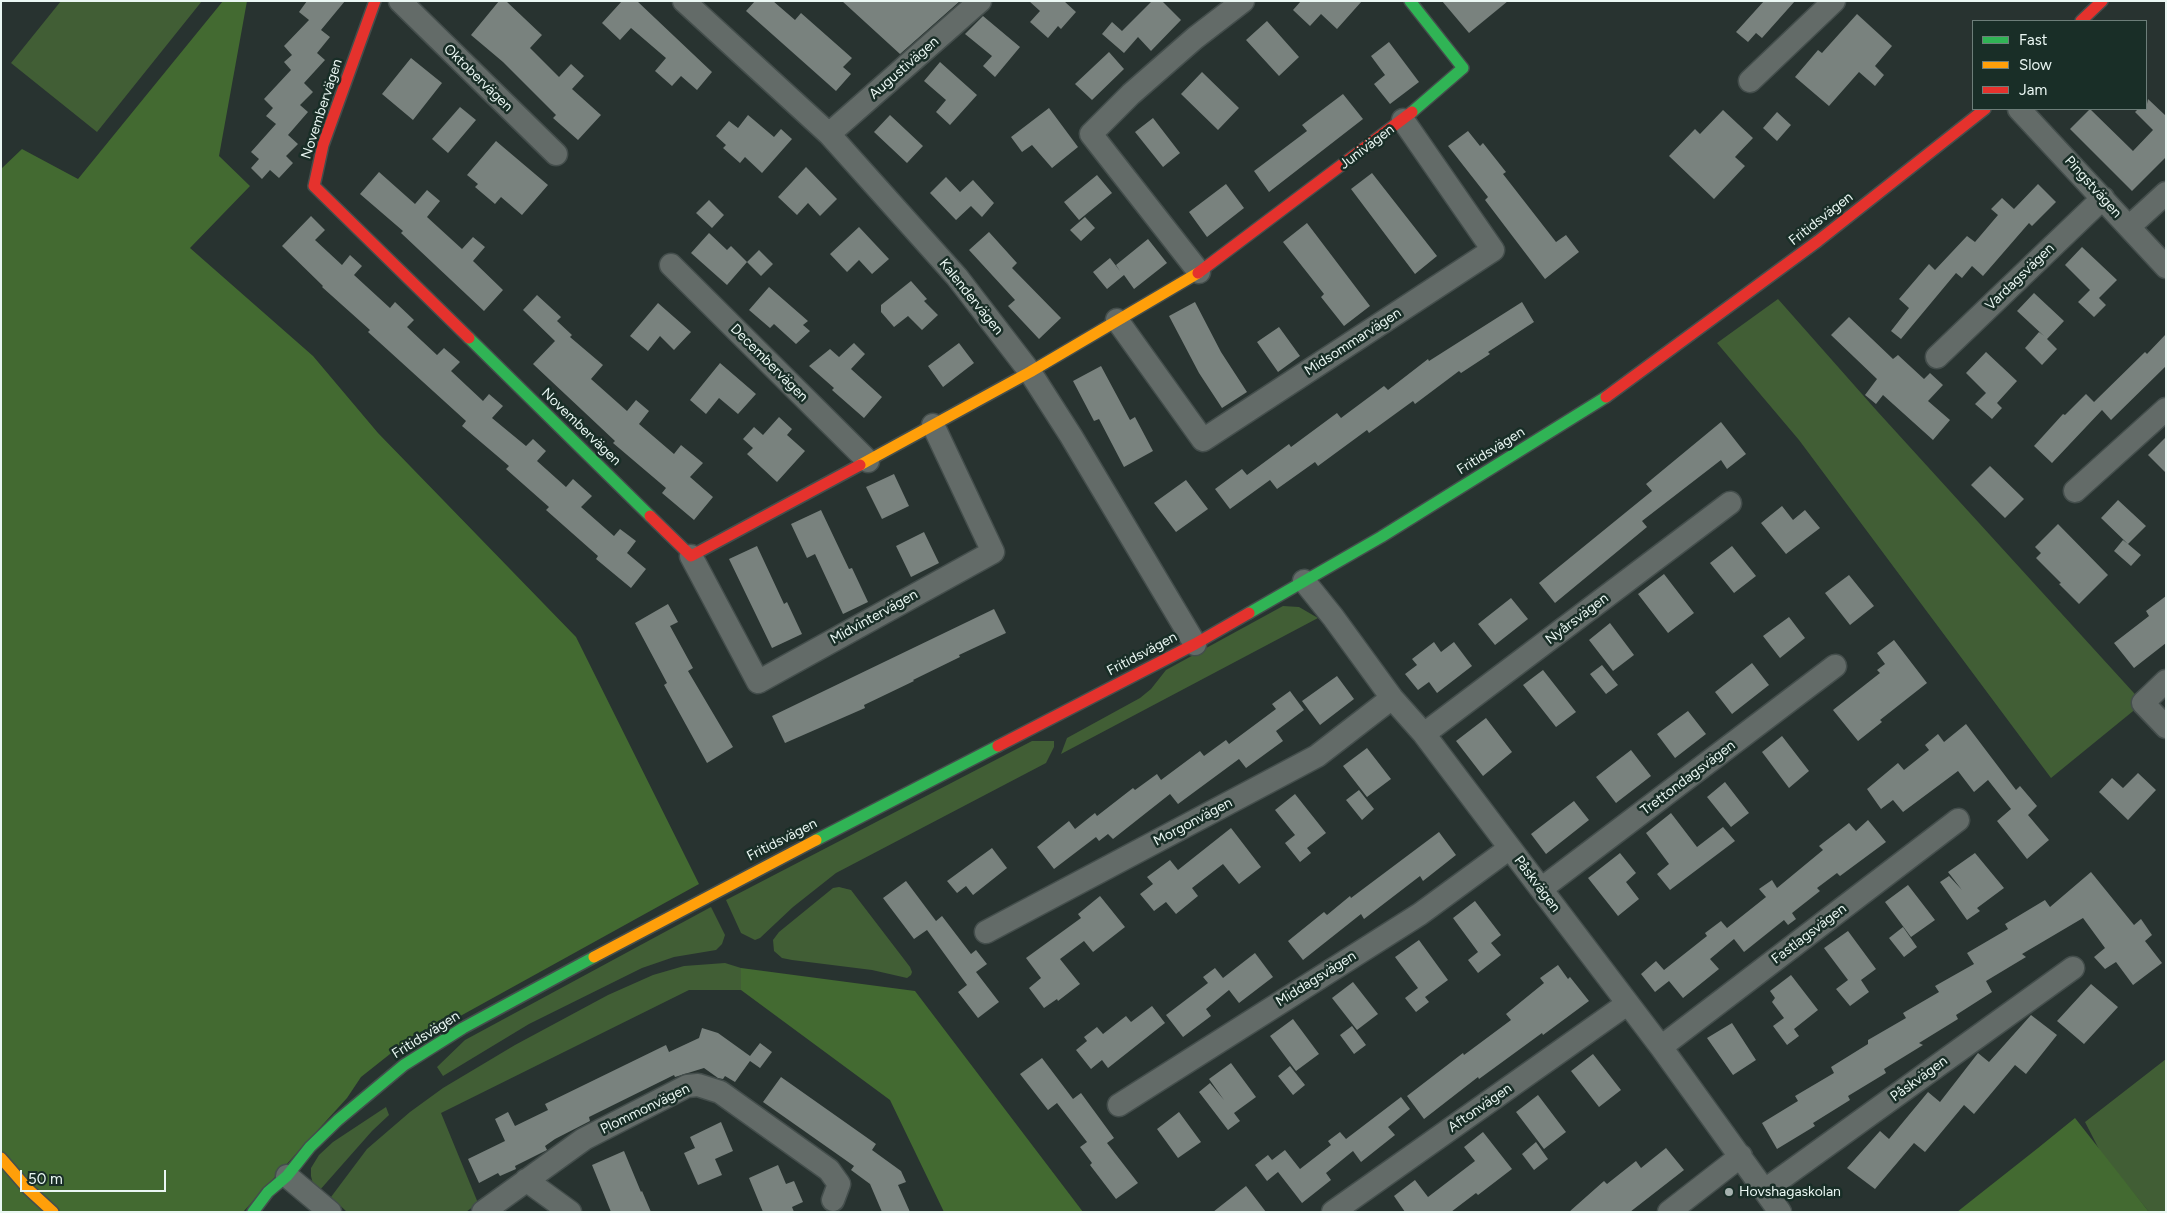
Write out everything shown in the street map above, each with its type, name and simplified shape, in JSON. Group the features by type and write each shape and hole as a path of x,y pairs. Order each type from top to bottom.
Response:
{"main road":[{"name":"Novembervägen","path":"375,1 323,145 314,186 691,556"},
{"name":"Junivägen","path":"1030,372 1198,272 1403,120 1463,68 1410,1"},
{"path":"2082,20 2102,1"},
{"name":"Fritidsvägen","path":"253,1212 268,1192 287,1176 310,1147 370,1092 404,1065 463,1028 699,900 1194,644 1381,537 1598,403 1818,241 1983,110"},
{"path":"691,556 1030,372"},
{"path":"1,1158 28,1190 53,1212"},
{"name":"Fritidsvägen","path":"280,1198 287,1176"}],"street":[{"name":"Oktobervägen","path":"400,1 556,154"},
{"name":"Kalendervägen","path":"684,1 828,134 957,277 1030,372 1090,466 1194,644"},
{"path":"1198,272 1092,134 1131,94 1195,38 1244,1"},
{"path":"1750,81 1834,1"},
{"name":"Augustivägen","path":"828,134 980,2"},
{"name":"Pingstvägen","path":"2020,110 2166,267"},
{"name":"Midsommarvägen","path":"1117,320 1203,440 1493,250 1403,120"},
{"path":"2129,227 2166,193"},
{"name":"Vardagsvägen","path":"1937,357 2103,198"},
{"name":"Decembervägen","path":"671,265 868,461"},
{"path":"2075,491 2166,409"},
{"name":"Midvintervägen","path":"691,556 758,682 993,552 933,425"},
{"name":"Nyårsvägen","path":"1424,734 1730,503"},
{"name":"Påskvägen","path":"1304,582 1333,617 1392,698 1424,734 1542,889 1741,1156 1780,1212"},
{"name":"Trettondagsvägen","path":"1542,889 1835,666"},
{"path":"2166,681 2143,702 2166,727"},
{"name":"Morgonvägen","path":"986,932 1317,756 1392,698"},
{"name":"Fastlagsvägen","path":"1661,1048 1958,820"},
{"name":"Middagsvägen","path":"1119,1104 1420,914 1510,848"},
{"name":"Påskvägen","path":"1765,1190 2073,968"},
{"name":"Aftonvägen","path":"1333,1212 1627,1004"},
{"name":"Plommonvägen","path":"484,1212 584,1139 687,1086 698,1085 720,1092 829,1170 839,1184 832,1200"},
{"path":"1669,1212 1741,1156"},
{"path":"287,1176 330,1212"},
{"path":"526,1180 570,1212"}],"green space":[{"path":"61,1 202,1 97,132 11,63"},
{"path":"223,1 247,1 219,156 250,186 190,248 313,356 378,433 576,637 699,884 435,1030 414,1035 361,1077 347,1098 243,1212 1,1212 1,169 22,149 78,179"},
{"path":"1778,299 1877,411 2143,703 2051,778 1799,440 1717,343"},
{"path":"1283,606 1299,607 1318,618 1061,754 1067,738 1140,698 1151,689 1166,670"},
{"path":"1032,741 1054,741 1054,747 1046,763 836,873 793,907 760,938 755,940 741,933 726,900"},
{"path":"839,887 851,890 910,967 911,975 907,978 872,970 792,960 782,958 774,951 773,940 779,932 833,888"},
{"path":"711,907 725,935 722,944 716,950 674,957 642,968 529,1024 443,1076 437,1067 465,1040"},
{"path":"725,963 741,968 741,990 689,990 441,1113 478,1203 466,1212 347,1212 331,1197 367,1149 410,1112 443,1088 515,1045 608,995 653,975 684,966"},
{"path":"741,968 915,991 1083,1212 944,1212 890,1100 741,990"},
{"path":"2166,1059 2166,1212 2149,1212 2101,1153 2085,1122"},
{"path":"386,1107 389,1115 372,1131 319,1191 313,1184 311,1168 319,1155 333,1142"},
{"path":"2075,1118 2149,1212 1957,1212 2038,1148"}],"building":[{"path":"307,1 345,1 321,30 330,37 317,53 325,60 304,83 313,92 300,105 308,112 288,135 298,144 286,156 293,163 279,178 270,170 262,179 251,168 259,159 251,152 276,124 266,116 273,108 264,99 291,70 284,62 292,55 284,46 309,20 299,12"},
{"path":"499,1 506,1 542,35 530,48 559,77 571,64 584,76 572,89 601,115 578,140 553,118 556,115 503,62 471,35"},
{"path":"622,1 637,1 712,72 697,90 681,76 672,86 655,71 666,58 631,28 620,40 602,23"},
{"path":"755,1 773,1 795,20 801,13 852,58 843,67 851,74 836,91 746,11"},
{"path":"842,1 960,1 900,54"},
{"path":"1029,1 1064,1 1076,12 1061,29 1058,26 1048,38 1030,22 1040,11"},
{"path":"1152,1 1162,1 1181,20 1151,51 1138,37 1124,53 1102,34 1112,22 1122,31"},
{"path":"1301,1 1362,1 1337,29 1321,14 1310,26 1293,10"},
{"path":"1442,1 1508,1 1469,33"},
{"path":"1764,1 1795,1 1762,38 1756,33 1748,42 1736,32"},
{"path":"1857,14 1892,46 1875,66 1884,75 1875,86 1859,72 1829,106 1795,77 1818,50 1822,53"},
{"path":"983,16 1020,47 995,77 983,66 992,56 965,34"},
{"path":"1267,21 1299,57 1279,76 1246,40"},
{"path":"1389,42 1419,82 1390,104 1374,84 1385,75 1371,56"},
{"path":"1109,52 1124,69 1092,100 1075,84"},
{"path":"411,58 442,83 413,120 382,94"},
{"path":"940,62 977,95 950,125 936,112 946,100 924,81"},
{"path":"1202,72 1239,108 1218,130 1181,94"},
{"path":"1343,94 1363,119 1269,192 1254,171 1307,131 1302,125"},
{"path":"2148,99 2166,116 2166,157 2132,191 2070,129 2091,110 2133,151 2153,130 2135,112 2137,110 2147,110"},
{"path":"460,107 476,120 448,153 432,139"},
{"path":"1049,108 1078,147 1052,168 1032,145 1022,152 1011,137"},
{"path":"1723,110 1753,138 1735,157 1745,166 1714,199 1669,156 1695,129 1700,134"},
{"path":"1777,112 1791,125 1777,141 1763,128"},
{"path":"748,115 774,137 781,129 792,139 762,173 745,157 740,163 723,148 726,145 716,136 729,121 738,128"},
{"path":"890,115 923,146 907,163 874,132"},
{"path":"1153,118 1180,153 1163,167 1135,132"},
{"path":"1468,131 1480,146 1483,143 1506,172 1503,174 1556,242 1566,235 1579,252 1545,279 1485,200 1488,197 1448,146"},
{"path":"496,141 548,185 522,215 501,197 495,204 475,187 478,184 467,175"},
{"path":"806,167 837,199 820,216 808,203 797,215 778,197"},
{"path":"379,172 415,204 427,190 440,201 427,217 462,249 473,237 485,247 473,261 503,290 484,311 401,233 403,231 360,194"},
{"path":"1372,173 1437,256 1415,274 1351,189"},
{"path":"1097,175 1112,193 1079,220 1064,202"},
{"path":"946,177 960,192 973,180 994,203 982,217 971,206 956,220 930,193"},
{"path":"1226,184 1244,208 1207,237 1189,212"},
{"path":"2038,184 2056,202 2032,226 2029,223 1983,276 1972,266 1962,278 1956,273 1901,339 1891,331 1909,308 1899,299 1929,264 1935,270 1967,236 1975,242 1998,215 1991,209 2002,198 2014,209"},
{"path":"709,200 724,215 712,228 696,213"},
{"path":"311,216 325,230 315,240 342,265 350,255 362,266 354,275 390,308 395,302 414,320 407,327 437,355 444,348 460,362 451,371 483,401 489,394 503,406 492,418 526,446 533,439 546,451 537,461 566,487 573,479 592,496 581,507 614,536 620,529 636,541 627,553 646,569 631,588 596,559 598,556 546,510 549,507 506,469 509,466 462,426 466,421 368,332 370,330 322,287 282,246"},
{"path":"1085,217 1095,228 1081,241 1070,230"},
{"path":"1307,223 1370,306 1344,326 1321,297 1324,294 1283,242"},
{"path":"859,227 889,259 872,274 859,260 847,272 830,254"},
{"path":"989,232 1017,263 1012,268 1061,318 1039,339 1008,306 1015,300 969,250"},
{"path":"709,233 727,250 731,246 747,262 727,285 691,253"},
{"path":"1148,239 1167,263 1134,289 1124,275 1107,289 1093,272 1110,258 1120,271 1116,265"},
{"path":"2082,247 2117,280 2099,298 2106,305 2094,317 2078,302 2090,290 2065,265"},
{"path":"759,250 773,264 761,276 747,262"},
{"path":"911,281 927,299 924,301 938,315 922,330 908,316 894,327 881,312 881,305"},
{"path":"769,287 808,321 803,325 810,331 796,344 774,324 770,328 749,310"},
{"path":"2034,293 2064,321 2047,339 2057,349 2042,365 2025,348 2039,332 2044,336 2017,311"},
{"path":"537,295 561,317 557,321 572,335 570,337 603,365 591,379 627,411 636,400 649,411 639,424 674,454 681,445 703,463 690,477 713,497 694,520 662,493 666,488 613,443 615,441 533,364 555,341 523,310"},
{"path":"1195,302 1221,352 1247,392 1222,408 1199,373 1169,316"},
{"path":"1522,302 1534,322 1488,352 1490,354 1461,373 1459,371 1415,404 1413,401 1369,433 1367,430 1318,466 1315,462 1277,489 1270,480 1230,509 1215,489 1242,469 1247,475 1289,444 1291,447 1337,413 1341,418 1384,386 1388,390 1428,359 1429,361"},
{"path":"658,303 691,332 674,350 660,336 648,351 630,336"},
{"path":"1849,317 1893,359 1898,355 1924,379 1930,373 1943,385 1928,401 1950,420 1933,440 1883,395 1876,404 1865,395 1877,379 1831,335"},
{"path":"1279,327 1300,356 1278,372 1257,342"},
{"path":"2166,334 2166,366 2111,420 2102,410 2052,463 2034,446 2063,414 2065,415 2086,394 2094,402"},
{"path":"854,343 865,354 851,369 882,397 864,418 832,390 834,388 809,366 830,349 839,357"},
{"path":"959,343 974,363 943,387 928,366"},
{"path":"1986,352 2017,381 1997,403 2002,408 1992,419 1975,404 1986,393 1966,373"},
{"path":"720,363 756,394 738,414 719,398 706,414 690,400"},
{"path":"1101,366 1130,420 1135,417 1153,451 1124,467 1099,419 1094,421 1073,381"},
{"path":"779,417 792,429 787,435 805,451 777,482 747,454 753,448 743,439 754,427 763,435"},
{"path":"1721,422 1746,454 1727,469 1721,460 1642,521 1647,527 1555,603 1539,583 1652,491 1646,484"},
{"path":"2166,437 2166,473 2148,455"},
{"path":"1990,466 2024,499 2005,518 1971,485"},
{"path":"894,474 909,506 882,519 866,487"},
{"path":"1186,480 1208,509 1176,532 1154,503"},
{"path":"2118,500 2146,526 2128,544 2101,518"},
{"path":"1782,506 1793,520 1805,510 1820,528 1786,554 1761,523"},
{"path":"821,510 849,569 852,568 868,602 843,614 815,554 807,558 791,524"},
{"path":"2058,524 2108,575 2079,604 2036,558 2041,553 2035,547"},
{"path":"924,532 939,563 911,577 896,546"},
{"path":"2123,540 2141,555 2131,566 2114,551"},
{"path":"757,546 784,604 787,602 802,634 772,648 729,559"},
{"path":"1732,546 1756,576 1734,593 1710,563"},
{"path":"1664,574 1694,613 1668,633 1638,594"},
{"path":"1849,575 1874,606 1850,625 1825,593"},
{"path":"2166,596 2166,643 2134,668 2114,643 2149,616 2146,611"},
{"path":"1511,598 1528,619 1495,645 1478,624"},
{"path":"668,604 678,622 670,626 693,668 688,671 733,747 707,763 664,685 667,683 635,623"},
{"path":"994,609 1006,633 959,655 960,657 864,705 865,708 785,743 772,716"},
{"path":"1789,617 1805,638 1780,658 1763,636"},
{"path":"1610,623 1634,655 1613,671 1589,640"},
{"path":"1894,640 1927,683 1880,720 1882,722 1858,741 1833,710 1880,673 1877,670 1885,664 1877,653"},
{"path":"1434,642 1441,652 1454,642 1472,666 1437,693 1429,682 1418,690 1405,674 1417,665 1412,659"},
{"path":"1752,663 1769,685 1732,714 1715,692"},
{"path":"1602,665 1618,685 1606,694 1590,674"},
{"path":"1543,670 1576,712 1556,727 1523,685"},
{"path":"1337,676 1354,699 1320,725 1302,701"},
{"path":"1290,691 1304,710 1276,731 1283,741 1246,768 1239,759 1178,804 1170,794 1113,839 1108,834 1099,841 1096,837 1054,869 1037,847 1069,821 1075,829 1095,813 1097,816 1133,788 1135,790 1157,774 1161,780 1200,751 1204,756 1226,740 1229,744 1276,709 1272,704"},
{"path":"1688,711 1706,734 1675,758 1657,734"},
{"path":"1486,718 1512,752 1483,776 1456,741"},
{"path":"1966,724 2016,790 2020,786 2037,806 2028,815 2049,840 2027,859 1997,821 2011,809 1988,780 1974,792 1958,771 1903,812 1893,800 1881,809 1867,789 1898,763 1904,770 1929,750 1925,745 1938,734 1944,742"},
{"path":"1782,736 1809,771 1789,788 1762,752"},
{"path":"1367,748 1391,779 1367,797 1343,766"},
{"path":"1631,750 1651,776 1616,803 1596,777"},
{"path":"2138,773 2156,790 2128,820 2099,792 2112,778 2123,788"},
{"path":"1725,782 1749,813 1731,827 1707,797"},
{"path":"1359,790 1374,809 1362,820 1346,800"},
{"path":"1295,794 1326,833 1307,848 1311,853 1300,862 1285,843 1295,835 1275,810"},
{"path":"1574,801 1589,820 1546,854 1531,834"},
{"path":"1671,813 1697,847 1723,827 1735,841 1670,890 1657,874 1669,864 1646,833"},
{"path":"1868,820 1886,842 1840,876 1837,873 1817,888 1820,891 1792,913 1796,919 1788,925 1784,920 1744,952 1734,939 1710,959 1719,969 1683,998 1669,981 1655,992 1641,974 1656,961 1664,970 1707,936 1705,933 1721,921 1727,928 1766,897 1759,889 1772,880 1777,888 1823,850 1819,846 1849,823 1856,831"},
{"path":"1231,828 1261,867 1239,884 1223,864 1192,888 1198,896 1176,914 1166,902 1154,911 1140,894 1153,884 1147,877 1170,860 1178,870"},
{"path":"1439,832 1456,855 1423,881 1420,876 1364,919 1361,914 1303,960 1288,941 1324,912 1327,915 1350,896 1351,898"},
{"path":"992,848 1007,868 973,895 966,886 957,893 947,881"},
{"path":"1620,853 1636,873 1626,882 1639,899 1618,916 1588,878"},
{"path":"1975,853 2004,888 1977,908 1980,911 1967,920 1940,882 1949,876 1962,890 1948,872"},
{"path":"2091,872 2134,925 2141,919 2152,935 2145,941 2162,963 2133,985 2116,962 2105,969 2094,957 2105,948 2083,918 2022,954 2026,957 1986,981 1992,992 1956,1015 1958,1019 1919,1043 1923,1045 1884,1069 1886,1073 1848,1096 1850,1100 1813,1123 1815,1126 1777,1149 1762,1123 1798,1101 1795,1096 1834,1073 1831,1067 1868,1044 1868,1040 1906,1018 1903,1013 1939,992 1935,986 1974,964 1967,953 2008,929 2005,924 2045,900 2050,907"},
{"path":"906,881 936,921 942,916 971,954 976,950 987,964 976,972 999,1002 978,1018 958,992 967,985 927,930 914,939 883,898"},
{"path":"1908,885 1935,920 1911,937 1885,902"},
{"path":"1100,896 1125,927 1093,952 1084,941 1060,959 1080,984 1058,1001 1057,999 1044,1008 1029,988 1041,978 1026,958 1081,918 1078,914"},
{"path":"1475,901 1501,935 1491,943 1501,955 1478,973 1468,960 1478,952 1453,918"},
{"path":"1903,927 1917,947 1904,957 1889,938"},
{"path":"1848,931 1876,969 1861,980 1869,992 1850,1006 1836,989 1848,980 1824,948"},
{"path":"1419,940 1448,980 1425,997 1429,1002 1416,1012 1405,998 1418,988 1395,957"},
{"path":"1255,953 1273,977 1239,1003 1229,990 1206,1009 1211,1016 1183,1037 1166,1015 1208,983 1203,977 1215,968 1223,978"},
{"path":"1558,965 1568,979 1570,977 1589,1001 1479,1079 1478,1077 1424,1119 1407,1096 1463,1053 1464,1055 1511,1020 1506,1014 1544,983 1540,978"},
{"path":"1791,975 1818,1010 1794,1029 1799,1036 1787,1045 1773,1026 1784,1018 1772,1002 1775,998 1770,991"},
{"path":"1353,982 1378,1014 1357,1030 1332,998"},
{"path":"2091,984 2118,1007 2084,1044 2057,1021"},
{"path":"1152,1006 1165,1023 1108,1068 1102,1060 1091,1069 1076,1050 1087,1041 1084,1037 1097,1027 1103,1034 1126,1016 1131,1022"},
{"path":"2031,1015 2057,1035 2026,1074 2015,1065 1974,1114 1964,1105 1925,1152 1914,1143 1875,1189 1847,1168 1880,1131 1889,1139 1928,1092 1940,1102 1978,1053 1989,1062"},
{"path":"1293,1019 1319,1054 1296,1071 1270,1036"},
{"path":"1732,1023 1756,1060 1733,1075 1707,1038"},
{"path":"1352,1026 1366,1045 1354,1054 1340,1035"},
{"path":"702,1028 718,1033 750,1056 760,1043 772,1052 760,1068 750,1061 735,1082 725,1076 723,1079 718,1078 704,1068 675,1077 674,1075 589,1117 590,1121 555,1139 545,1146 547,1150 515,1166 516,1169 500,1176 498,1173 479,1183 468,1159 505,1141 495,1119 508,1112 515,1126 548,1110 545,1104 666,1045 669,1052 699,1038"},
{"path":"1593,1054 1621,1090 1599,1107 1571,1071"},
{"path":"1042,1058 1073,1099 1081,1093 1114,1138 1107,1143 1138,1183 1116,1199 1090,1165 1092,1163 1080,1147 1087,1142 1057,1103 1048,1110 1020,1074"},
{"path":"1231,1063 1256,1097 1234,1113 1240,1121 1228,1130 1199,1092 1210,1083 1224,1100 1209,1079"},
{"path":"1290,1066 1305,1085 1293,1095 1278,1076"},
{"path":"781,1077 876,1144 872,1150 901,1171 906,1182 898,1185 910,1212 882,1212 870,1184 851,1170 854,1166 763,1102"},
{"path":"1538,1095 1566,1132 1544,1149 1516,1112"},
{"path":"1401,1097 1410,1109 1388,1127 1395,1135 1361,1162 1353,1151 1326,1173 1331,1180 1302,1203 1278,1172 1267,1181 1255,1165 1268,1155 1272,1160 1285,1150 1300,1169 1331,1145 1328,1141 1340,1132 1346,1139"},
{"path":"1179,1112 1201,1142 1178,1158 1157,1129"},
{"path":"721,1122 733,1151 715,1159 722,1175 698,1185 684,1153 695,1148 690,1137"},
{"path":"1483,1132 1512,1169 1478,1195 1476,1193 1451,1212 1405,1212 1394,1196 1415,1180 1428,1197 1475,1161 1464,1147"},
{"path":"1536,1142 1548,1159 1534,1170 1522,1154"},
{"path":"1666,1148 1684,1170 1630,1212 1569,1212 1604,1181 1607,1184 1636,1161 1641,1168"},
{"path":"624,1151 651,1212 611,1212 592,1165"},
{"path":"778,1165 786,1184 794,1181 803,1202 792,1207 794,1212 763,1212 749,1178"},
{"path":"1246,1186 1266,1212 1213,1212"}],"traffic: fast":[{"path":"1410,1 1463,68 1412,112"},
{"path":"469,338 650,516"},
{"path":"1249,613 1381,537 1606,397"},
{"path":"816,840 998,746"},
{"path":"253,1212 268,1192 287,1176 310,1147 338,1120 404,1065 463,1028 594,957"}],"traffic: slow":[{"path":"860,465 1030,372 1198,273"},
{"path":"594,957 816,840"},
{"path":"1,1158 28,1189 53,1212"}],"traffic: jam":[{"path":"375,1 323,145 314,186 469,338"},
{"path":"2082,20 2102,1"},
{"path":"1606,397 1818,241 1984,110"},
{"path":"1198,273 1412,112"},
{"path":"650,516 691,556 860,465"},
{"path":"998,746 1195,644 1249,613"}],"place":[{"name":"Hovshagaskolan","path":"1729,1192"}]}
